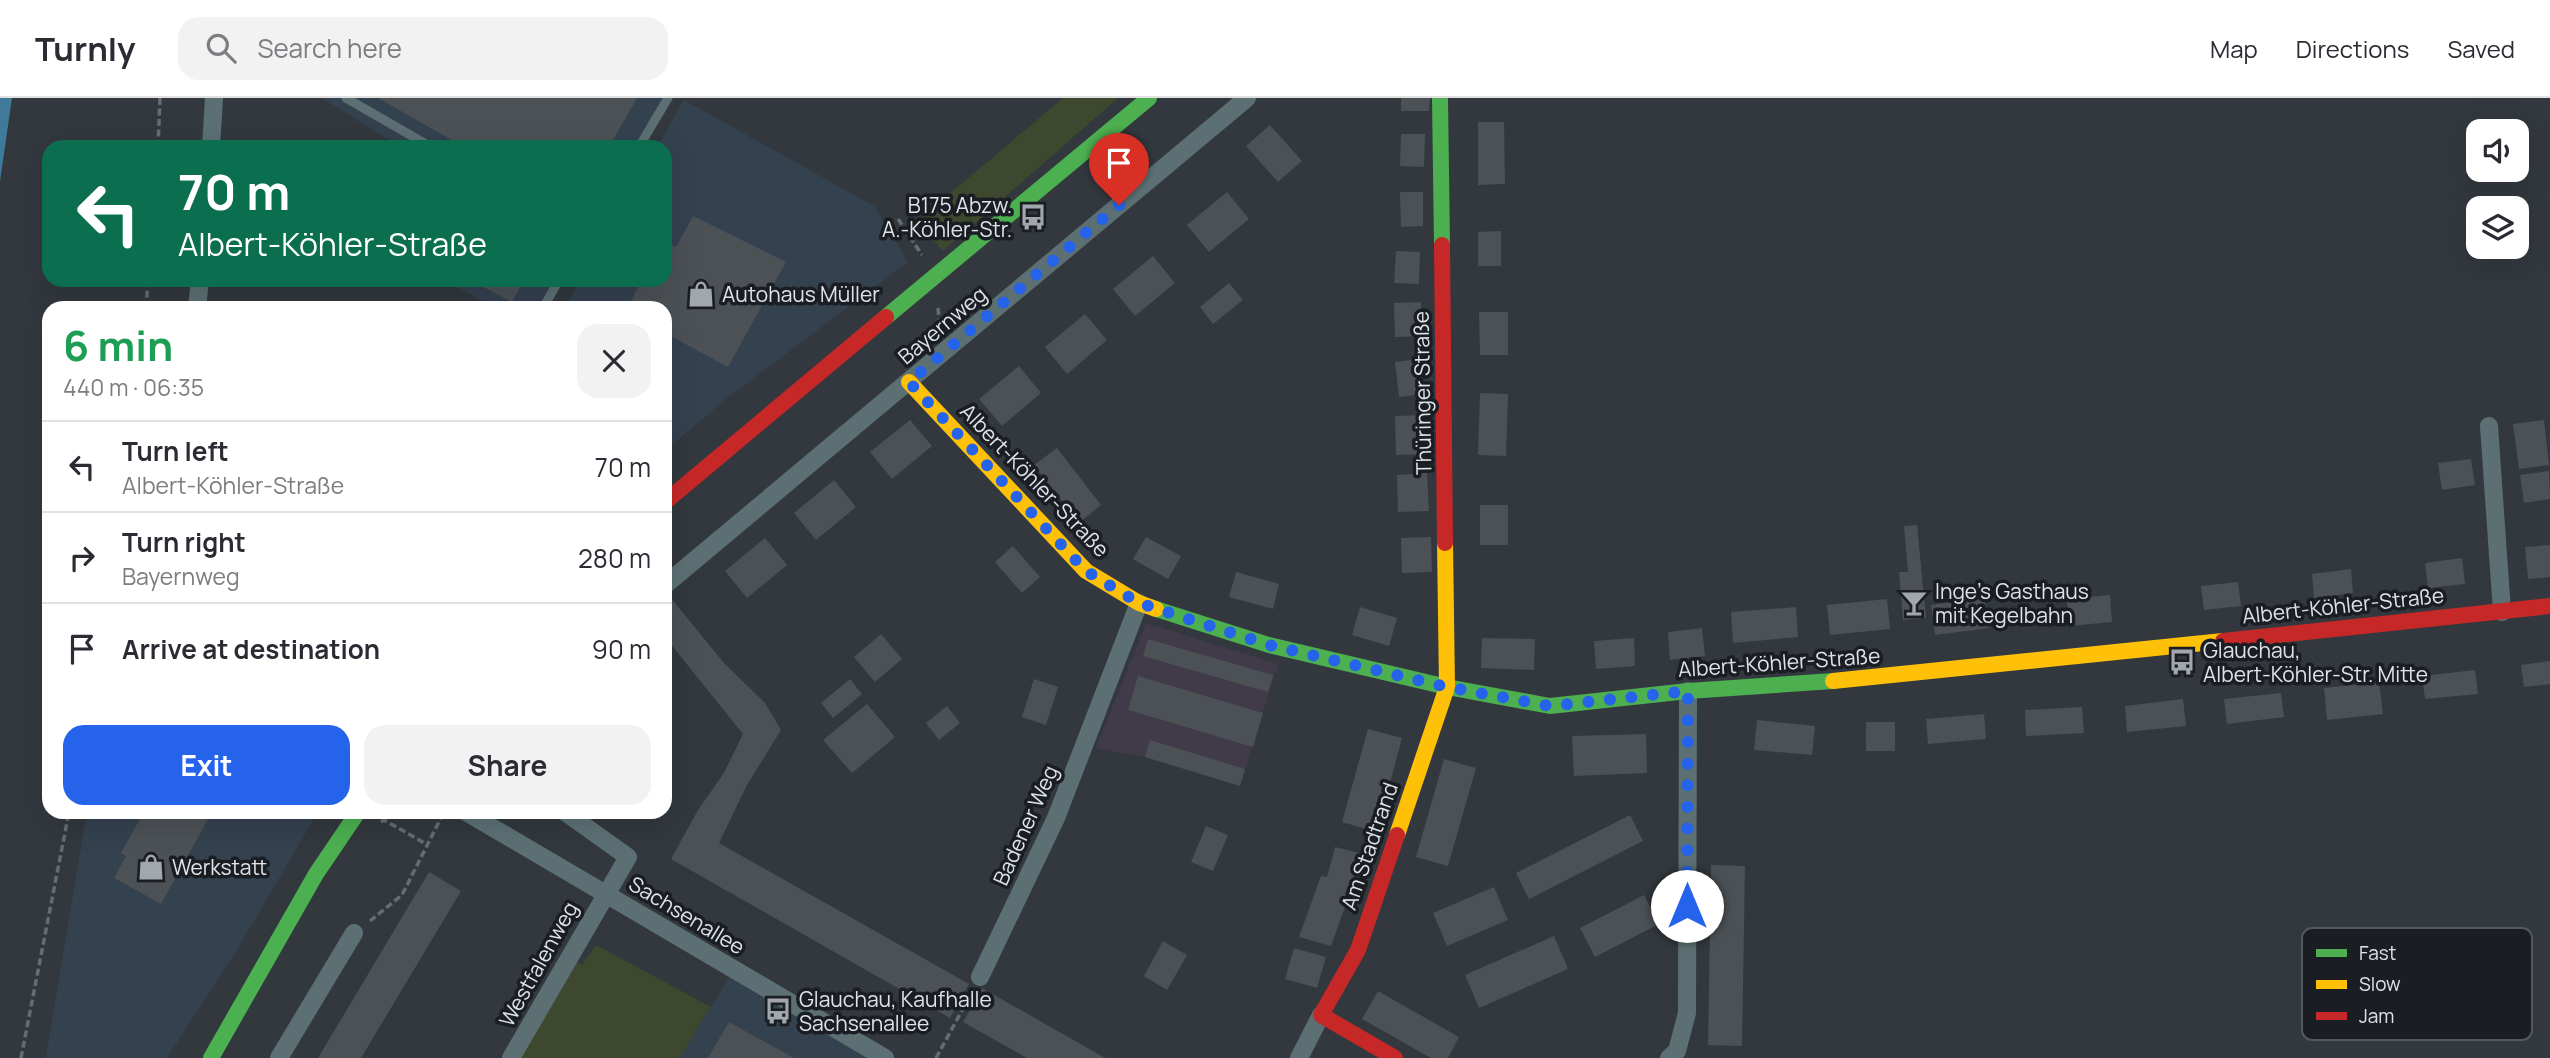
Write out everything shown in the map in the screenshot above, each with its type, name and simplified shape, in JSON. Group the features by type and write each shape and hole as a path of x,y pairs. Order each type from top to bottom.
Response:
{"street":[{"path":"211,140 214,98"},
{"path":"672,496 1149,98"},
{"name":"Bayernweg","path":"672,579 1247,98"},
{"name":"Thüringer Straße","path":"1440,98 1447,687"},
{"name":"Albert-Köhler-Straße","path":"909,382 1086,571 1139,603 1269,645 1447,687 1550,706 1688,691 1903,676 2550,606"},
{"path":"2489,426 2502,612"},
{"name":"Badener Weg","path":"980,977 1056,818 1139,603"},
{"name":"Am Stadtrand","path":"1299,1058 1358,950 1447,687"},
{"path":"1670,1058 1677,1051 1687,1013 1688,691"},
{"path":"211,1058 316,874 353,819"},
{"name":"Sachsenallee","path":"478,819 885,1058"},
{"path":"575,819 628,857 604,893"},
{"name":"Westfalenweg","path":"511,1058 604,893"},
{"path":"279,1058 354,933"},
{"path":"1321,1015 1395,1058"}],"lane":[{"path":"346,98 419,140"},
{"path":"643,140 668,98"}],"path":[{"path":"158,140 160,98"},
{"path":"20,1058 68,819"},
{"path":"360,819 370,828 384,820 428,845"},
{"path":"354,933 402,895 441,819"},
{"path":"936,1058 980,977"}],"shaded area":[{"path":"322,98 668,98 643,140 389,140"},
{"path":"684,100 874,206 908,262 727,398 672,445 672,301 568,301 576,287 672,287 672,140 661,140"},
{"path":"457,287 555,287 547,301 483,301"},
{"path":"1146,623 1278,664 1240,786 1145,757 1096,748"},
{"path":"86,819 314,819 238,948 167,1058 46,1058"},
{"path":"734,970 886,1058 679,1058"}],"green space":[{"path":"1063,98 1118,98 943,251 916,222"},
{"path":"596,945 711,1007 679,1058 517,1058 572,960 582,965"}],"water":[{"path":"0,98 12,98 0,181"}],"building":[{"path":"378,98 637,98 613,140 452,140"},
{"path":"1401,98 1430,98 1429,111 1401,111"},
{"path":"1478,122 1504,122 1505,184 1478,185"},
{"path":"1270,125 1302,161 1278,182 1246,146"},
{"path":"1401,134 1425,134 1424,167 1400,166"},
{"path":"1227,192 1249,219 1209,252 1187,225"},
{"path":"1400,192 1423,192 1423,226 1401,227"},
{"name":"Autohaus Müller","path":"693,216 786,262 728,367 672,337 672,301 631,301 638,287 672,287 672,245 676,247"},
{"path":"1501,231 1501,266 1478,266 1478,232"},
{"path":"1396,251 1420,252 1419,284 1394,283"},
{"path":"1153,256 1175,283 1135,316 1113,289"},
{"path":"1229,283 1243,300 1213,324 1200,307"},
{"path":"483,287 520,287 510,301"},
{"path":"1421,302 1422,336 1395,337 1394,303"},
{"path":"1479,312 1508,312 1508,355 1480,355"},
{"path":"1085,314 1107,340 1067,374 1045,347"},
{"path":"1420,359 1424,394 1399,397 1395,362"},
{"path":"1019,366 1041,393 1002,426 979,399"},
{"path":"1480,393 1508,394 1506,456 1478,455"},
{"path":"1424,415 1425,454 1396,455 1395,416"},
{"path":"910,420 932,446 892,479 870,452"},
{"path":"2544,420 2549,465 2519,469 2513,424"},
{"path":"1057,448 1101,505 1079,523 1034,465"},
{"path":"2471,459 2475,485 2442,490 2438,463"},
{"path":"2549,471 2550,499 2524,503 2520,475"},
{"path":"1427,473 1429,511 1398,512 1397,475"},
{"path":"834,480 856,507 816,540 794,513"},
{"path":"1480,505 1508,505 1508,545 1480,545"},
{"path":"1917,525 1926,618 1903,620 1899,572 1908,572 1904,526"},
{"path":"1146,537 1181,556 1168,579 1133,559"},
{"path":"1431,537 1432,572 1402,573 1401,538"},
{"path":"765,538 787,565 747,598 725,571"},
{"path":"2550,545 2550,577 2528,579 2525,547"},
{"path":"1013,546 1040,577 1022,593 995,562"},
{"path":"2462,558 2465,584 2428,588 2425,563"},
{"path":"2351,569 2353,593 2314,598 2312,574"},
{"path":"1236,572 1279,584 1273,609 1229,597"},
{"path":"2238,582 2241,606 2204,610 2201,586"},
{"path":"2110,595 2112,622 2069,626 2067,599"},
{"path":"1985,598 1989,628 1935,635 1931,605"},
{"path":"672,599 724,663 765,703 781,730 747,785 719,843 969,984 950,1018 671,859 698,810 724,773 743,734 672,646"},
{"path":"1887,599 1890,629 1830,635 1827,605"},
{"path":"1360,607 1397,618 1389,646 1352,635"},
{"path":"1796,607 1798,637 1733,643 1731,612"},
{"path":"1702,628 1705,656 1670,660 1668,632"},
{"path":"881,634 902,659 875,682 854,657"},
{"path":"1482,638 1535,639 1534,670 1481,668"},
{"path":"1634,638 1635,666 1596,669 1594,641"},
{"path":"1148,639 1273,675 1268,692 1143,656"},
{"path":"2550,661 2550,684 2524,687 2521,665"},
{"path":"2475,670 2478,694 2425,699 2422,676"},
{"path":"1138,676 1263,713 1253,747 1128,710"},
{"path":"850,679 862,694 833,718 821,703"},
{"path":"1034,679 1058,687 1046,725 1022,717"},
{"path":"2379,682 2383,714 2327,720 2324,688"},
{"path":"2281,693 2284,717 2227,724 2224,699"},
{"path":"2183,699 2186,726 2127,732 2125,706"},
{"path":"867,704 895,737 852,773 823,740"},
{"path":"947,706 960,723 939,740 926,723"},
{"path":"2082,707 2084,733 2026,736 2025,710"},
{"path":"1984,714 1986,739 1928,744 1926,719"},
{"path":"1757,720 1815,726 1812,755 1754,750"},
{"path":"1866,722 1895,722 1895,751 1866,751"},
{"path":"1368,729 1402,738 1377,832 1342,822"},
{"path":"1646,734 1647,773 1574,776 1572,736"},
{"path":"1150,740 1245,769 1240,786 1145,757"},
{"path":"1444,759 1476,768 1448,866 1416,857"},
{"path":"1630,815 1643,841 1529,899 1516,873"},
{"name":"Werkstatt","path":"140,819 208,819 161,904 114,878 126,856 121,853"},
{"path":"1206,826 1228,835 1213,871 1191,862"},
{"path":"1335,847 1367,855 1359,885 1353,884 1331,946 1299,937 1321,876 1327,877"},
{"path":"1711,865 1745,866 1742,1046 1708,1045"},
{"path":"429,872 461,891 361,1058 318,1058"},
{"path":"1494,887 1508,920 1447,946 1433,913"},
{"path":"1644,895 1659,924 1595,957 1580,928"},
{"path":"1554,936 1568,969 1479,1008 1465,975"},
{"path":"1163,941 1187,955 1167,990 1144,976"},
{"path":"1294,948 1326,957 1317,988 1285,979"},
{"path":"982,988 1105,1058 1027,1058 963,1022"},
{"path":"1378,991 1459,1037 1448,1058 1431,1058 1362,1019"},
{"path":"729,1022 794,1058 708,1058"}],"traffic: fast":[{"path":"886,317 1149,98"},
{"path":"1440,98 1442,245"},
{"path":"1156,609 1269,645 1447,687 1550,706 1688,691 1833,681"},
{"path":"211,1058 316,874 353,819"}],"traffic: slow":[{"path":"909,382 1086,571 1139,603 1156,609"},
{"path":"1397,835 1447,687 1445,543"},
{"path":"1833,681 2223,641"}],"traffic: jam":[{"path":"1442,245 1445,543"},
{"path":"672,496 886,317"},
{"path":"2223,641 2550,606"},
{"path":"1395,1058 1321,1015 1358,950 1397,835"}],"place":[{"name":"B175 Abzw. A.-Köhler-Str.","path":"1033,217"},
{"name":"Autohaus Müller","path":"701,294"},
{"name":"Inge's Gasthaus mit Kegelbahn","path":"1914,603"},
{"name":"Glauchau, Albert-Köhler-Str. Mitte","path":"2182,662"},
{"name":"Werkstatt","path":"151,867"},
{"name":"Glauchau, Kaufhalle Sachsenallee","path":"778,1011"}],"route":[{"path":"1119,205 909,382 1086,571 1139,603 1269,645 1447,687 1550,706 1688,691 1687,906"}]}
